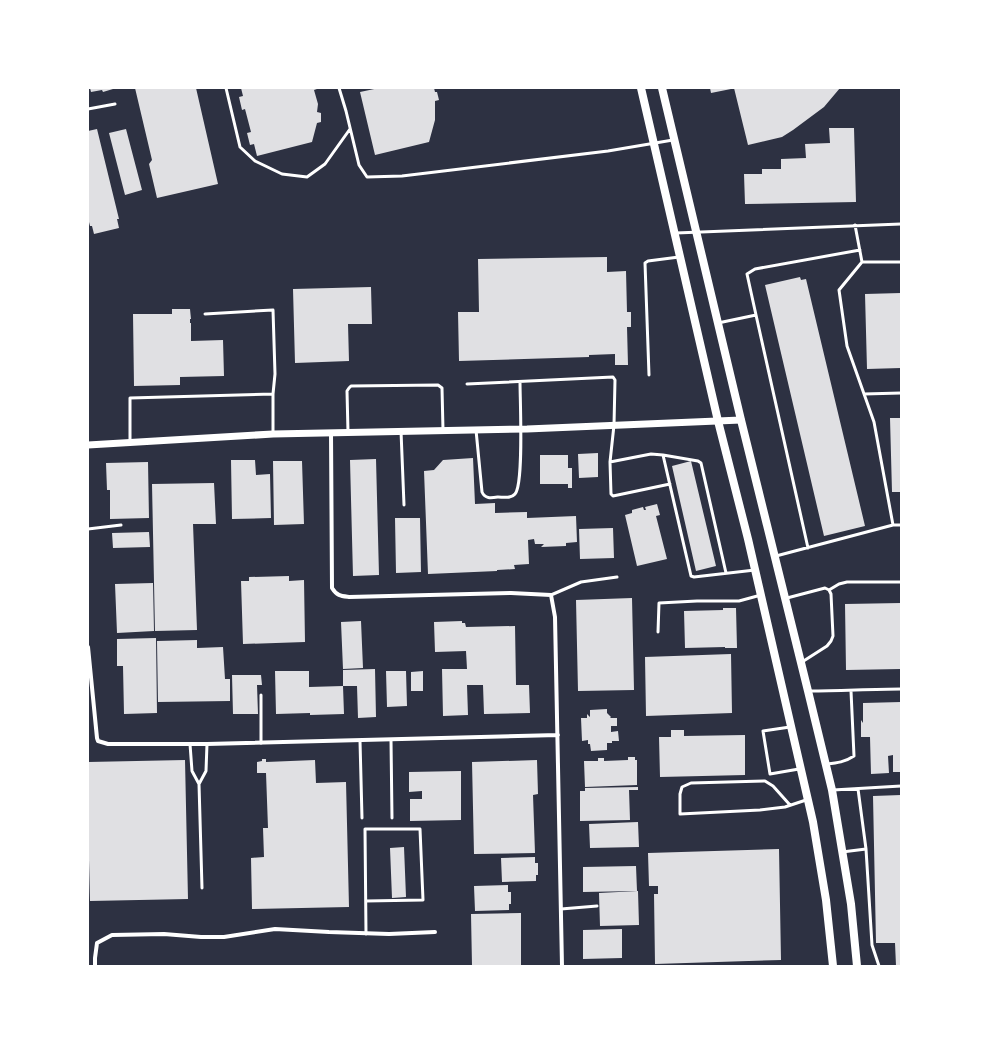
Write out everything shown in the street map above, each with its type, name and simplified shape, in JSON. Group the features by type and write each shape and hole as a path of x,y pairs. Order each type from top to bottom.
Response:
{"main road":[{"path":"641,88 679,256 761,595 808,799 826,900 833,966"},
{"path":"662,88 784,599 832,790 851,904 857,966"}],"street":[{"path":"88,445 273,434 520,429 741,420"},
{"path":"330,432 332,588 336,594 349,597 511,593 551,595 555,617 562,966"},
{"path":"88,647 97,738 98,741 108,744 360,741 558,735"},
{"path":"95,966 97,943 112,935 164,934 201,937 224,936 275,929 366,934 435,932"}],"lane":[{"path":"226,88 240,147 255,161 282,174 307,177 326,164 350,128"},
{"path":"339,88 359,165 367,177 402,176 608,151 675,140"},
{"path":"88,109 115,104"},
{"path":"674,234 901,224"},
{"path":"855,226 862,262 839,290 847,346 874,422 893,526"},
{"path":"808,548 747,274 755,269 860,250"},
{"path":"649,375 646,263 648,261 679,256"},
{"path":"862,262 901,262"},
{"path":"205,314 273,310 275,374 273,394 273,434"},
{"path":"718,323 756,315"},
{"path":"467,384 613,377 615,380 614,425 610,462 611,494 613,496 670,484"},
{"path":"476,430 482,492 484,496 487,498 511,497 515,495 520,482 520,382"},
{"path":"348,432 348,391 351,386 438,385 442,388 443,430"},
{"path":"864,394 901,393"},
{"path":"130,442 130,398 273,394"},
{"path":"401,431 404,505"},
{"path":"610,462 651,454 698,461 701,463 726,573"},
{"path":"663,455 691,576 694,577 755,570"},
{"path":"88,529 121,525"},
{"path":"774,557 901,525"},
{"path":"551,595 581,582 617,578"},
{"path":"784,599 825,588 829,590 839,584 847,582 901,582"},
{"path":"801,663 827,646 833,636 831,594 829,590"},
{"path":"658,632 659,603 739,601 761,595"},
{"path":"808,691 901,689"},
{"path":"826,764 849,760 854,756 851,691"},
{"path":"260,696 260,743"},
{"path":"791,727 763,731 770,774 801,769"},
{"path":"390,740 392,818"},
{"path":"360,741 362,818"},
{"path":"190,744 192,772 199,784 202,888"},
{"path":"199,784 206,771 206,744"},
{"path":"790,805 773,786 765,781 691,783 682,786 680,794 680,814 760,810 790,805 808,799"},
{"path":"832,790 901,786"},
{"path":"858,789 866,849 872,945 879,966 874,966"},
{"path":"366,901 423,900 420,830 365,829 366,934"},
{"path":"842,852 866,849"},
{"path":"561,909 597,906"}],"building":[{"path":"90,88 113,89 103,92 102,90 91,92"},
{"path":"135,88 196,88 218,184 157,198 149,164 152,160"},
{"path":"241,88 320,88 314,90 318,104 317,112 321,113 321,122 317,123 312,142 257,156 254,144 250,145 247,133 251,132 245,109 242,110 239,97 243,96"},
{"path":"379,88 434,88 435,92 437,92 439,100 435,101 435,120 429,142 375,155 360,92"},
{"path":"710,88 731,88 731,89 711,93"},
{"path":"734,88 840,88 824,107 782,137 748,145"},
{"path":"829,128 854,128 856,202 745,204 744,174 762,174 762,169 781,169 781,159 806,158 805,144 830,143"},
{"path":"97,129 119,219 117,219 119,228 94,234 88,218 88,131"},
{"path":"126,129 142,190 125,195 109,133"},
{"path":"607,257 607,272 626,271 627,312 631,312 631,327 627,327 628,365 615,365 615,354 589,355 589,357 459,361 458,312 479,312 478,259"},
{"path":"800,277 801,280 806,279 865,526 824,536 765,285"},
{"path":"371,287 372,324 348,324 349,361 295,363 293,289"},
{"path":"901,293 901,368 867,369 865,294"},
{"path":"172,309 190,309 191,341 223,340 224,376 180,377 180,385 134,386 133,314 172,314"},
{"path":"890,418 901,418 901,492 892,492"},
{"path":"598,453 598,477 579,478 578,454"},
{"path":"540,455 568,455 568,468 572,468 572,488 568,488 568,484 540,484"},
{"path":"473,458 475,504 495,503 495,513 527,512 527,518 576,516 577,542 566,543 566,546 541,547 544,544 535,544 534,539 528,540 529,564 514,565 515,569 428,574 424,471 434,470 443,460"},
{"path":"376,459 379,575 353,576 350,460"},
{"path":"231,460 255,460 256,475 270,474 271,518 232,519"},
{"path":"273,461 302,461 304,524 274,525"},
{"path":"691,461 716,566 696,571 672,466"},
{"path":"148,462 149,518 110,519 110,490 107,490 106,463"},
{"path":"214,483 216,524 193,524 197,630 155,631 152,484"},
{"path":"657,504 660,515 656,516 667,559 637,566 625,515 632,513 632,510 643,507 644,510 646,510 645,507"},
{"path":"395,518 420,518 421,572 396,573"},
{"path":"613,528 614,558 580,559 579,529"},
{"path":"149,532 150,547 113,548 112,533"},
{"path":"289,576 289,581 304,580 305,642 243,644 241,581 249,581 249,577"},
{"path":"153,583 154,631 117,633 115,584"},
{"path":"632,598 634,690 578,691 576,600"},
{"path":"901,603 901,669 846,670 845,604"},
{"path":"723,608 736,608 737,648 685,648 684,611 723,610"},
{"path":"361,621 363,668 343,669 341,622"},
{"path":"462,621 462,623 465,623 466,627 515,626 516,685 529,685 530,713 484,714 483,685 467,685 468,715 443,716 442,669 467,669 466,651 435,652 434,622"},
{"path":"156,638 157,713 124,714 123,666 117,666 117,639"},
{"path":"197,640 197,648 223,647 225,679 230,679 230,701 158,702 157,641"},
{"path":"731,654 732,713 646,716 645,657"},
{"path":"375,669 376,717 358,718 357,686 343,686 343,670"},
{"path":"275,671 309,671 309,687 343,686 344,714 276,714"},
{"path":"386,671 406,671 407,706 387,707"},
{"path":"423,671 423,691 411,691 411,672"},
{"path":"232,675 261,675 262,685 257,685 258,714 233,714"},
{"path":"901,702 901,772 893,772 893,755 888,756 889,773 871,774 870,737 861,737 863,703"},
{"path":"607,709 607,713 611,717 610,718 617,718 617,726 611,726 611,732 618,731 619,741 607,743 607,750 591,751 588,740 582,741 581,718 587,718 587,714 590,717 590,710"},
{"path":"671,730 684,730 684,736 745,735 745,775 660,777 659,737 671,737"},
{"path":"628,757 635,757 635,760 637,760 637,785 585,787 584,761 598,761 598,758 604,758 604,761 628,760"},
{"path":"262,759 266,759 266,762 315,760 316,783 346,782 349,907 252,909 251,858 264,857 263,828 268,828 266,773 257,773 257,762 262,761"},
{"path":"185,760 188,899 90,901 88,762"},
{"path":"537,760 538,794 533,795 535,853 474,854 472,762"},
{"path":"461,771 461,820 410,821 410,799 422,799 422,791 409,792 409,772"},
{"path":"638,787 638,790 629,790 630,820 580,821 580,791 585,791 585,788"},
{"path":"901,795 901,966 896,966 895,943 876,943 873,796"},
{"path":"638,822 639,847 590,848 589,824"},
{"path":"404,847 406,897 392,898 390,848"},
{"path":"779,849 781,960 655,964 654,894 658,894 658,886 649,886 648,853"},
{"path":"535,857 535,863 538,863 538,875 536,875 536,881 502,882 501,858"},
{"path":"636,866 637,891 583,892 583,867"},
{"path":"508,885 508,892 511,892 511,904 509,904 509,910 475,911 474,886"},
{"path":"638,891 639,925 600,926 599,893"},
{"path":"521,913 521,966 472,966 471,914"},
{"path":"622,929 622,958 583,959 583,930"}]}
